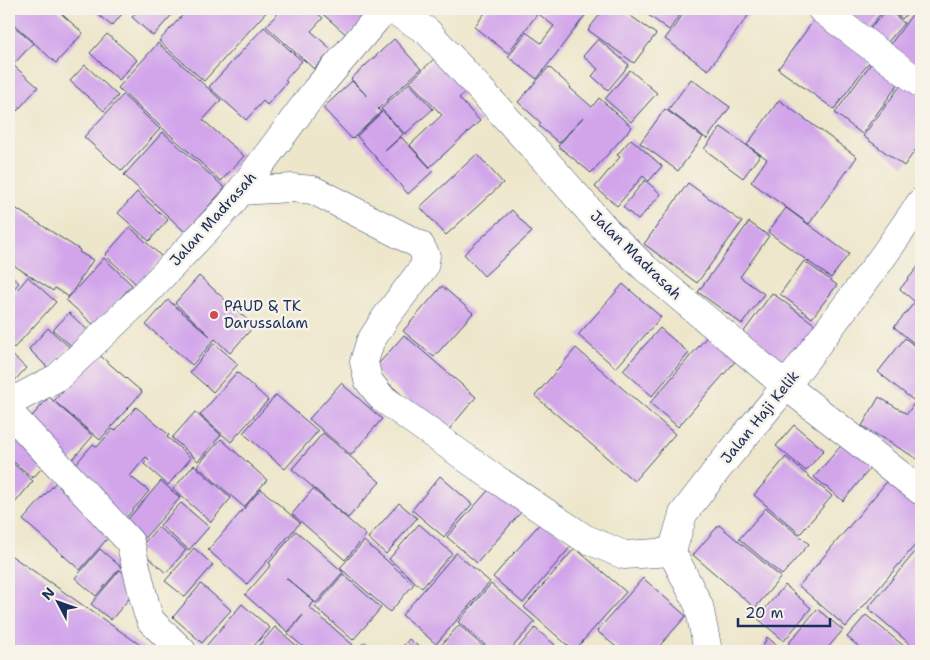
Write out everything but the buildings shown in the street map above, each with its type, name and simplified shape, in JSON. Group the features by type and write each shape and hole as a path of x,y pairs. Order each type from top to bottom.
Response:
{"street":[{"name":"Jalan Madrasah","path":"9,403 58,377 141,298 242,191 316,90 378,17 391,9 427,31 553,169 607,232 645,268 786,386 921,491"},
{"path":"821,9 921,84"},
{"path":"242,191 292,188 313,190 420,245 426,256 424,267 370,342 364,362 368,380 382,398 487,473 584,538 624,555 672,552 699,606 708,651"},
{"name":"Jalan Haji Kelik","path":"672,552 683,514 786,386 879,262 921,202"},
{"path":"9,412 130,542 151,621 182,651"}],"place":[{"name":"PAUD & TK Darussalam","path":"214,315"}]}
